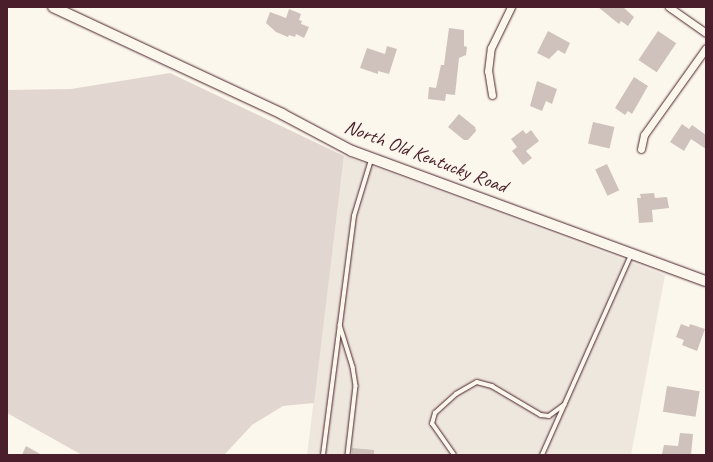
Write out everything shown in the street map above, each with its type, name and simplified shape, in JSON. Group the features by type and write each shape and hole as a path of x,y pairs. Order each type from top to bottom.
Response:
{"street":[{"name":"North Old Kentucky Road","path":"53,7 282,114 372,159 706,280"},
{"path":"492,95 488,71 492,48 511,7"},
{"path":"669,7 706,33"},
{"path":"641,149 644,135 706,48"}],"lane":[{"path":"323,455 354,216 372,159"},
{"path":"542,455 632,253"},
{"path":"340,324 353,368 356,386 348,455"},
{"path":"454,455 432,424 435,413 456,394 477,382 492,386 541,415 549,416 566,403"}],"shaded area":[{"path":"170,73 344,156 314,403 283,406 252,425 225,454 228,455 82,455 7,413 7,90 71,89"},
{"path":"344,156 665,275 631,455 307,455"}],"building":[{"path":"598,7 623,7 634,17 628,26 621,21 619,24"},
{"path":"289,9 301,14 299,20 302,21 301,24 309,27 304,38 296,34 295,37 289,35 288,37 276,32 266,23 270,12 286,18"},
{"path":"449,28 464,30 464,46 467,47 466,55 459,58 455,95 446,94 445,101 428,99 429,87 436,88 441,65 444,65"},
{"path":"548,31 570,43 565,54 558,50 549,59 537,53"},
{"path":"658,31 676,43 657,72 638,60"},
{"path":"387,46 397,49 389,74 378,71 378,74 360,68 367,48 385,54"},
{"path":"634,77 648,86 632,114 628,111 625,115 615,108"},
{"path":"537,81 557,89 552,104 546,101 542,111 530,106"},
{"path":"459,114 475,127 476,131 468,140 464,140 448,127"},
{"path":"593,122 614,127 609,148 588,143"},
{"path":"682,124 689,129 692,125 706,135 706,149 691,139 684,151 670,142"},
{"path":"523,130 526,134 531,130 539,141 526,151 532,158 523,165 512,151 517,147 511,139"},
{"path":"607,164 619,190 607,196 595,169"},
{"path":"654,193 655,198 667,197 669,208 652,210 653,222 639,223 637,198 641,198 640,194"},
{"path":"681,324 689,327 690,324 705,329 697,351 682,345 684,340 676,337"},
{"path":"667,386 700,391 696,417 663,412"},
{"path":"680,433 693,434 691,455 662,454 664,445 678,446"},
{"path":"26,446 42,455 22,455"},
{"path":"352,448 374,450 374,455 352,455"}]}
